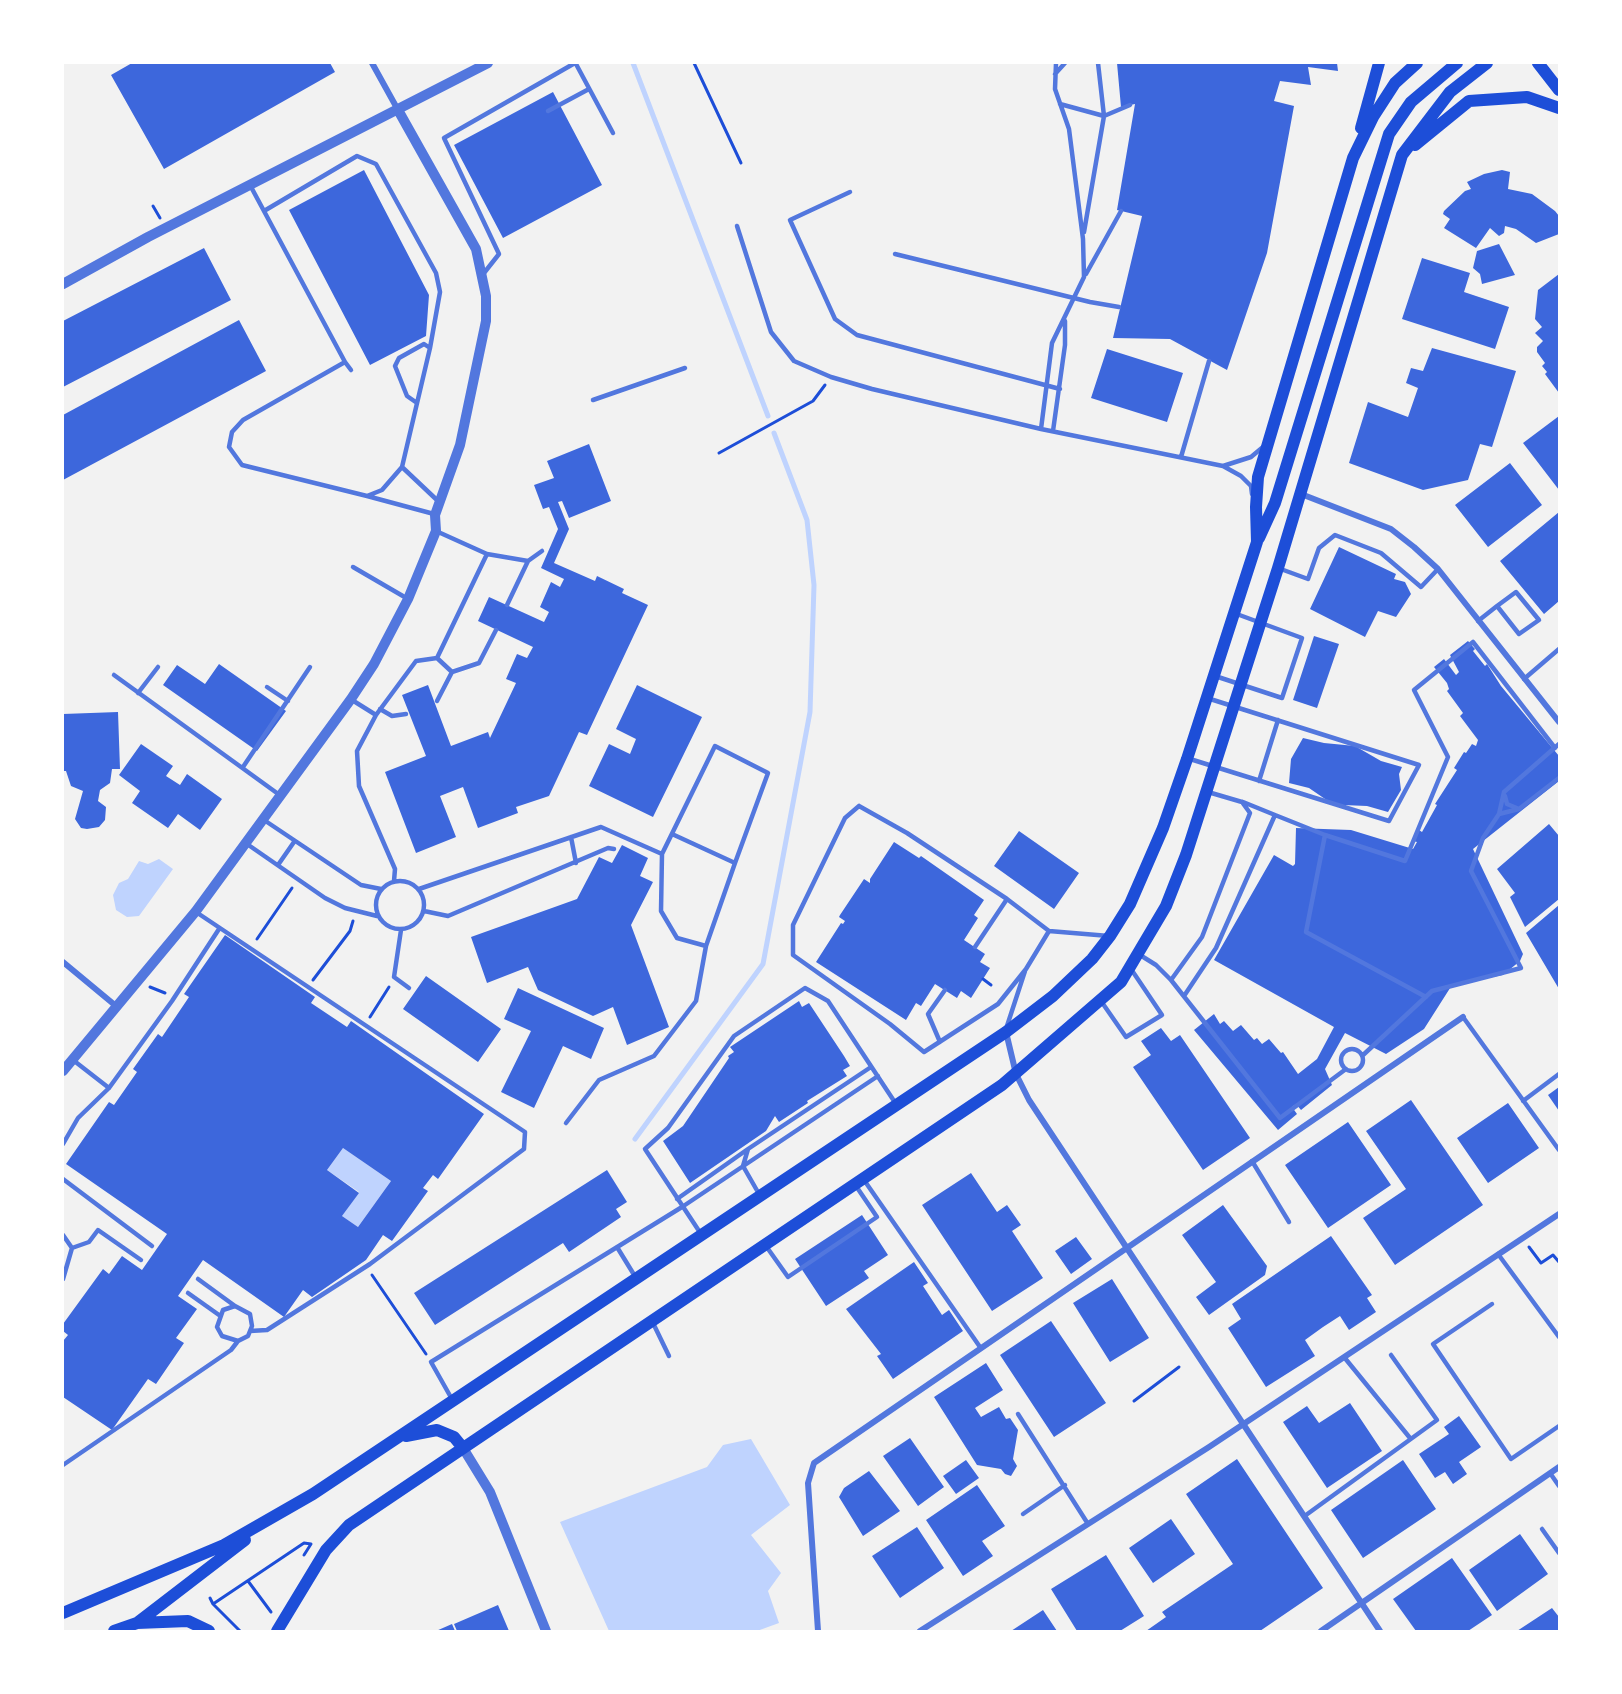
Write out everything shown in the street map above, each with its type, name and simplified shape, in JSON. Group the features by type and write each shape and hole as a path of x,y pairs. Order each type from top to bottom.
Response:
{"main road":[{"path":"1257,542 1258,477 1379,63"},
{"path":"1353,158 1373,117 1395,83 1417,63"},
{"path":"63,1613 224,1545 271,1518 453,1401 1006,1032 1069,982 1110,936 1130,904 1163,828 1257,542 1275,503 1389,134 1411,102 1457,63"},
{"path":"279,1630 326,1550 349,1525 1016,1074 1121,982 1140,955 1166,906 1186,855 1301,494 1402,155 1450,92 1487,63"},
{"path":"1538,63 1559,90"},
{"path":"1402,155 1469,101 1527,97 1559,108"},
{"path":"397,1438 437,1430 454,1437 463,1448"},
{"path":"127,1628 204,1574 271,1518"},
{"path":"127,1628 188,1621 209,1631"}],"street":[{"path":"63,1071 196,911 351,699 374,664 408,599 436,531 435,514 460,445 486,321 484,273 476,249 372,63"},
{"path":"63,284 488,63"},
{"path":"1301,494 1390,530 1438,569 1559,722"},
{"path":"63,962 116,1006"},
{"path":"818,1631 808,1483 814,1463 1463,1017"},
{"path":"1006,1032 1016,1074 1029,1100 1242,1425 1306,1515 1380,1631"},
{"path":"920,1631 1242,1425 1559,1214"},
{"path":"463,1448 490,1491 546,1631"},
{"path":"1322,1631 1559,1467"}],"lane":[{"path":"1056,63 1055,89 1069,129 1083,239 1084,277"},
{"path":"1055,74 1065,63"},
{"path":"1083,239 1104,116 1098,63"},
{"path":"484,273 499,254 444,138 576,64 613,132"},
{"path":"548,111 589,89"},
{"path":"1060,104 1104,116 1130,105"},
{"path":"264,211 357,156 376,164 436,273 440,292 430,348 402,467 382,490 367,496"},
{"path":"250,185 351,370"},
{"path":"850,192 790,220 835,318 857,335 1060,389"},
{"path":"1041,429 1052,343 1073,298 1121,211"},
{"path":"736,226 771,332 794,361 831,377 1041,429 1223,466 1241,476 1251,486 1256,507"},
{"path":"895,254 1073,298 1119,307"},
{"path":"1053,431 1065,345 1065,319"},
{"path":"417,404 407,396 394,366 399,358 424,345 430,348"},
{"path":"1181,457 1209,361"},
{"path":"345,362 243,420 232,432 229,447 242,465 435,514"},
{"path":"593,400 685,368"},
{"path":"1223,466 1257,454 1271,435"},
{"path":"402,467 440,502"},
{"path":"436,531 487,554 528,561"},
{"path":"1278,568 1308,579 1319,548 1335,535 1381,553 1421,587 1438,569"},
{"path":"507,605 528,561 542,551"},
{"path":"437,658 487,554"},
{"path":"353,567 408,599"},
{"path":"1478,621 1497,606 1516,592 1539,620 1519,634 1497,606"},
{"path":"1214,675 1282,698 1302,638 1261,621 1234,613"},
{"path":"437,701 452,672 479,663 496,630"},
{"path":"1206,792 1242,802 1325,835 1405,861 1448,757 1414,690 1473,642 1557,746 1504,792 1499,814 1483,838 1471,871 1521,968 1432,991 1362,1056"},
{"path":"1524,680 1559,649"},
{"path":"437,658 452,672"},
{"path":"394,881 395,869 359,786 357,751 375,715 416,661 437,658"},
{"path":"138,693 158,667"},
{"path":"243,767 310,667"},
{"path":"114,675 281,796"},
{"path":"267,687 288,701"},
{"path":"1187,759 1389,821 1419,765 1206,698"},
{"path":"351,699 375,715"},
{"path":"380,709 392,716 406,714"},
{"path":"1259,781 1278,720"},
{"path":"566,1123 599,1080 654,1056 696,1001 706,946 768,773 715,746 662,854 661,911 677,938 706,946"},
{"path":"1499,814 1519,809 1559,778"},
{"path":"1504,792 1507,804 1519,809"},
{"path":"1172,980 1202,937 1250,813 1242,802"},
{"path":"1049,931 1026,969 998,1004 924,1052 890,1024 793,955 793,925 846,818 859,806 907,832 1007,899 1049,931 1110,936"},
{"path":"1184,996 1216,948 1275,815"},
{"path":"264,820 361,885 381,889"},
{"path":"419,889 601,827 662,854"},
{"path":"672,834 735,863"},
{"path":"1325,835 1306,932 1426,996"},
{"path":"571,837 576,863"},
{"path":"278,865 294,842"},
{"path":"246,844 325,898 356,911 377,916 391,928 401,930 419,921 424,911 424,899 419,889 412,883 394,881 381,889 375,902 377,916"},
{"path":"424,911 448,916 608,848 614,849"},
{"path":"975,947 1007,899"},
{"path":"63,1465 231,1350 250,1331 267,1330 366,1266 524,1149 525,1132 219,929 196,911"},
{"path":"63,1144 78,1118 109,1088 172,1001 219,929"},
{"path":"401,930 394,977 409,988"},
{"path":"1140,955 1156,965 1172,980 1280,1118 1346,1069"},
{"path":"1006,1032 1026,969"},
{"path":"1101,1001 1126,1036 1162,1015 1131,969"},
{"path":"701,1234 645,1149 668,1128 734,1036 805,988 828,1001 896,1104"},
{"path":"940,1042 928,1014 945,990"},
{"path":"1463,1017 1559,1150"},
{"path":"1347,1051 1357,1051 1362,1056 1363,1062 1359,1069 1353,1071 1346,1069 1342,1060 1347,1051"},
{"path":"73,1059 109,1088"},
{"path":"677,1198 871,1067"},
{"path":"1523,1101 1559,1074"},
{"path":"453,1401 431,1362 682,1207 878,1076"},
{"path":"748,1149 743,1166 760,1195"},
{"path":"1252,1161 1289,1222"},
{"path":"63,1179 152,1246"},
{"path":"765,1244 788,1277 797,1271 877,1216 858,1181"},
{"path":"858,1181 980,1347"},
{"path":"72,1248 89,1242 98,1230 141,1260"},
{"path":"63,1235 72,1248"},
{"path":"617,1247 636,1278"},
{"path":"63,1279 72,1248"},
{"path":"1498,1254 1559,1337"},
{"path":"198,1279 250,1314 250,1331"},
{"path":"188,1293 219,1315"},
{"path":"1492,1304 1433,1344 1511,1459 1559,1426"},
{"path":"219,1315 235,1306"},
{"path":"219,1315 217,1327 222,1336 238,1341"},
{"path":"652,1321 669,1356"},
{"path":"1306,1515 1437,1420 1391,1354"},
{"path":"1344,1357 1410,1438"},
{"path":"1018,1414 1088,1524"},
{"path":"1550,1473 1559,1486"},
{"path":"1023,1514 1065,1485"},
{"path":"1542,1529 1559,1553"}],"path":[{"path":"694,63 741,163"},
{"path":"719,453 813,401 831,377"},
{"path":"250,949 298,879"},
{"path":"307,987 350,931 356,911"},
{"path":"379,1004 394,977"},
{"path":"983,979 991,985"},
{"path":"135,984 163,990 172,1001"},
{"path":"1523,1238 1541,1263 1553,1255 1559,1262"},
{"path":"366,1266 423,1349"},
{"path":"1134,1401 1179,1367"},
{"path":"213,1604 304,1543 311,1544 301,1561"},
{"path":"248,1581 271,1615 277,1605"},
{"path":"210,1598 213,1604 240,1631"}],"water":[{"path":"159,859 173,869 139,916 127,917 116,910 113,895 119,883 128,879 139,861 148,864"},
{"path":"343,1148 391,1181 358,1227 342,1216 359,1192 327,1170"},
{"path":"751,1439 790,1505 751,1535 781,1573 768,1591 779,1623 757,1631 609,1631 560,1522 707,1467 723,1445"}],"building":[{"path":"132,63 330,63 335,72 164,169 111,75"},
{"path":"1117,63 1337,63 1338,71 1308,67 1311,85 1280,81 1274,101 1294,106 1267,253 1227,370 1170,339 1113,338 1142,216 1117,210 1135,104 1121,107"},
{"path":"553,92 602,185 503,238 454,145"},
{"path":"364,170 429,295 426,336 370,365 289,210"},
{"path":"1502,170 1510,172 1508,189 1532,194 1555,211 1559,216 1559,234 1536,243 1516,229 1505,226 1504,233 1499,236 1490,228 1476,248 1444,228 1450,219 1443,214 1444,211 1465,191 1471,189 1467,182 1484,174"},
{"path":"1499,244 1515,275 1482,284 1480,274 1473,268 1477,251"},
{"path":"204,248 231,300 63,387 63,321"},
{"path":"1422,258 1470,273 1464,292 1509,307 1495,349 1402,319"},
{"path":"1559,274 1559,393 1545,374 1547,372 1542,366 1545,363 1537,352 1537,347 1543,341 1535,333 1542,327 1535,319 1538,290"},
{"path":"239,320 266,371 63,480 63,415"},
{"path":"1432,348 1516,371 1492,447 1480,444 1468,480 1423,490 1349,463 1368,402 1408,417 1418,388 1406,383 1411,368 1423,371"},
{"path":"1107,349 1183,373 1167,422 1091,398"},
{"path":"1559,416 1559,490 1523,443"},
{"path":"589,444 611,501 569,518 562,501 558,502 569,529 554,563 595,581 597,576 624,589 622,593 648,605 587,735 579,732 549,796 516,807 518,813 478,828 463,787 440,796 456,837 416,853 385,772 426,756 402,695 428,685 451,746 488,732 490,738 516,683 506,679 517,654 527,658 533,647 478,621 489,597 544,622 549,612 540,607 551,582 560,587 564,579 541,568 558,529 549,507 543,509 534,485 554,478 547,461"},
{"path":"1510,463 1542,505 1488,547 1455,505"},
{"path":"1559,512 1559,601 1544,614 1500,561"},
{"path":"1339,547 1396,574 1394,579 1405,582 1411,594 1396,617 1378,611 1365,637 1310,609"},
{"path":"1314,636 1339,644 1317,708 1293,700"},
{"path":"1468,641 1475,649 1473,651 1485,666 1487,664 1501,686 1559,756 1559,781 1473,849 1523,954 1520,961 1503,975 1452,985 1424,1029 1386,1054 1345,1033 1325,1069 1332,1085 1301,1110 1296,1104 1292,1107 1297,1114 1278,1130 1194,1030 1214,1014 1220,1024 1224,1021 1233,1031 1241,1025 1254,1040 1257,1038 1262,1044 1269,1039 1281,1053 1283,1052 1298,1074 1317,1059 1334,1027 1214,960 1274,855 1293,866 1295,864 1296,828 1351,830 1413,849 1417,842 1413,841 1419,830 1422,832 1437,805 1435,804 1457,770 1454,768 1464,752 1466,753 1472,744 1476,746 1478,740 1460,716 1463,713 1447,691 1449,689 1447,683 1434,667 1444,659 1456,675 1459,672 1450,655"},
{"path":"219,664 286,711 257,751 163,685 177,665 205,684"},
{"path":"637,685 702,717 653,817 589,786 609,744 630,754 636,739 616,729"},
{"path":"118,712 120,769 112,769 110,783 100,790 98,801 106,807 105,820 99,827 81,828 75,819 83,791 71,786 66,771 63,771 63,714"},
{"path":"1303,738 1355,746 1381,761 1402,767 1399,774 1401,790 1388,812 1367,806 1343,805 1328,801 1309,788 1289,783 1291,759"},
{"path":"141,744 173,766 166,776 180,785 187,774 222,799 200,830 178,814 168,828 132,803 140,791 119,775"},
{"path":"1549,824 1559,836 1559,899 1525,927 1510,897 1515,893 1497,869"},
{"path":"1019,831 1079,873 1054,909 994,866"},
{"path":"894,842 919,858 921,856 984,900 974,915 978,918 964,940 985,954 980,962 990,968 971,998 961,991 957,998 935,984 921,1006 916,1003 906,1020 816,962 841,923 845,921 839,917 840,915 864,879 870,883 870,879"},
{"path":"622,845 648,858 640,876 653,882 631,925 669,1027 627,1045 613,1007 593,1016 538,990 528,967 487,983 471,937 577,899 599,857 612,863"},
{"path":"1559,905 1559,989 1526,933"},
{"path":"225,935 315,997 311,1003 347,1027 351,1021 484,1114 438,1179 433,1175 423,1188 428,1191 392,1241 383,1235 366,1260 312,1297 303,1290 284,1317 203,1260 178,1296 197,1309 176,1338 184,1343 156,1384 148,1379 112,1430 63,1397 63,1341 68,1335 63,1331 63,1324 103,1269 109,1274 122,1256 142,1270 167,1234 66,1164 109,1102 114,1105 137,1072 133,1069 158,1034 162,1037 189,997 184,994","holes":["343,1148 391,1181 358,1227 342,1216 359,1193 327,1170"]},
{"path":"426,976 501,1029 478,1062 403,1009"},
{"path":"518,988 604,1028 591,1059 563,1046 534,1108 501,1092 531,1031 504,1019"},
{"path":"799,1001 802,1007 809,1003 844,1056 850,1066 843,1070 847,1076 779,1122 775,1116 766,1131 690,1183 663,1141 683,1126 729,1058 728,1056 734,1052 730,1047"},
{"path":"1161,1028 1171,1041 1180,1035 1250,1138 1203,1170 1133,1067 1151,1055 1141,1041"},
{"path":"1559,1087 1559,1111 1548,1095"},
{"path":"1411,1100 1483,1205 1395,1265 1363,1218 1406,1189 1366,1131"},
{"path":"1508,1103 1539,1148 1488,1183 1457,1138"},
{"path":"1348,1122 1391,1185 1328,1228 1285,1165"},
{"path":"607,1170 627,1202 616,1209 621,1217 569,1252 563,1243 435,1325 414,1293"},
{"path":"971,1173 997,1212 1007,1205 1021,1225 1012,1231 1043,1278 992,1311 922,1205"},
{"path":"1223,1205 1267,1266 1265,1275 1209,1315 1196,1297 1216,1282 1182,1235"},
{"path":"862,1215 888,1255 864,1271 869,1278 826,1306 795,1259"},
{"path":"1331,1236 1372,1295 1367,1298 1376,1312 1349,1330 1340,1316 1323,1327 1305,1340 1315,1356 1266,1387 1228,1328 1241,1319 1232,1304"},
{"path":"1076,1237 1092,1259 1071,1274 1055,1251"},
{"path":"914,1262 928,1283 923,1286 942,1315 949,1310 963,1331 893,1379 877,1356 881,1354 846,1309"},
{"path":"1112,1279 1149,1338 1110,1362 1073,1303"},
{"path":"1051,1321 1106,1403 1054,1437 1000,1355"},
{"path":"986,1363 1003,1390 975,1408 981,1417 999,1407 1006,1419 1010,1418 1018,1430 1013,1459 1017,1466 1011,1476 1005,1474 1001,1469 977,1465 934,1397"},
{"path":"1350,1403 1382,1451 1327,1488 1283,1422 1307,1406 1319,1423"},
{"path":"1459,1416 1481,1447 1459,1462 1467,1474 1453,1484 1445,1472 1435,1478 1419,1454 1449,1434 1444,1427"},
{"path":"910,1438 944,1487 918,1506 883,1456"},
{"path":"1237,1459 1323,1588 1260,1631 1146,1631 1166,1617 1162,1612 1233,1564 1186,1494"},
{"path":"966,1460 979,1478 956,1494 943,1476"},
{"path":"1403,1460 1436,1509 1363,1558 1331,1510"},
{"path":"869,1471 900,1511 863,1536 839,1497 844,1488"},
{"path":"977,1485 1005,1526 982,1541 993,1556 963,1576 926,1520"},
{"path":"1171,1519 1195,1554 1153,1583 1129,1548"},
{"path":"917,1527 944,1568 900,1598 872,1556"},
{"path":"1520,1534 1548,1574 1497,1611 1469,1570"},
{"path":"1106,1555 1144,1616 1120,1631 1077,1631 1051,1589"},
{"path":"1452,1558 1492,1615 1468,1631 1416,1631 1393,1599"},
{"path":"498,1605 509,1631 457,1631 454,1624"},
{"path":"1552,1608 1559,1617 1559,1631 1517,1631"},
{"path":"1043,1610 1057,1631 1011,1631"},
{"path":"452,1624 455,1631 436,1631"}],"waterway":[{"path":"633,63 768,416"},
{"path":"635,1139 763,964 810,712 814,585 807,520 774,433"}]}
